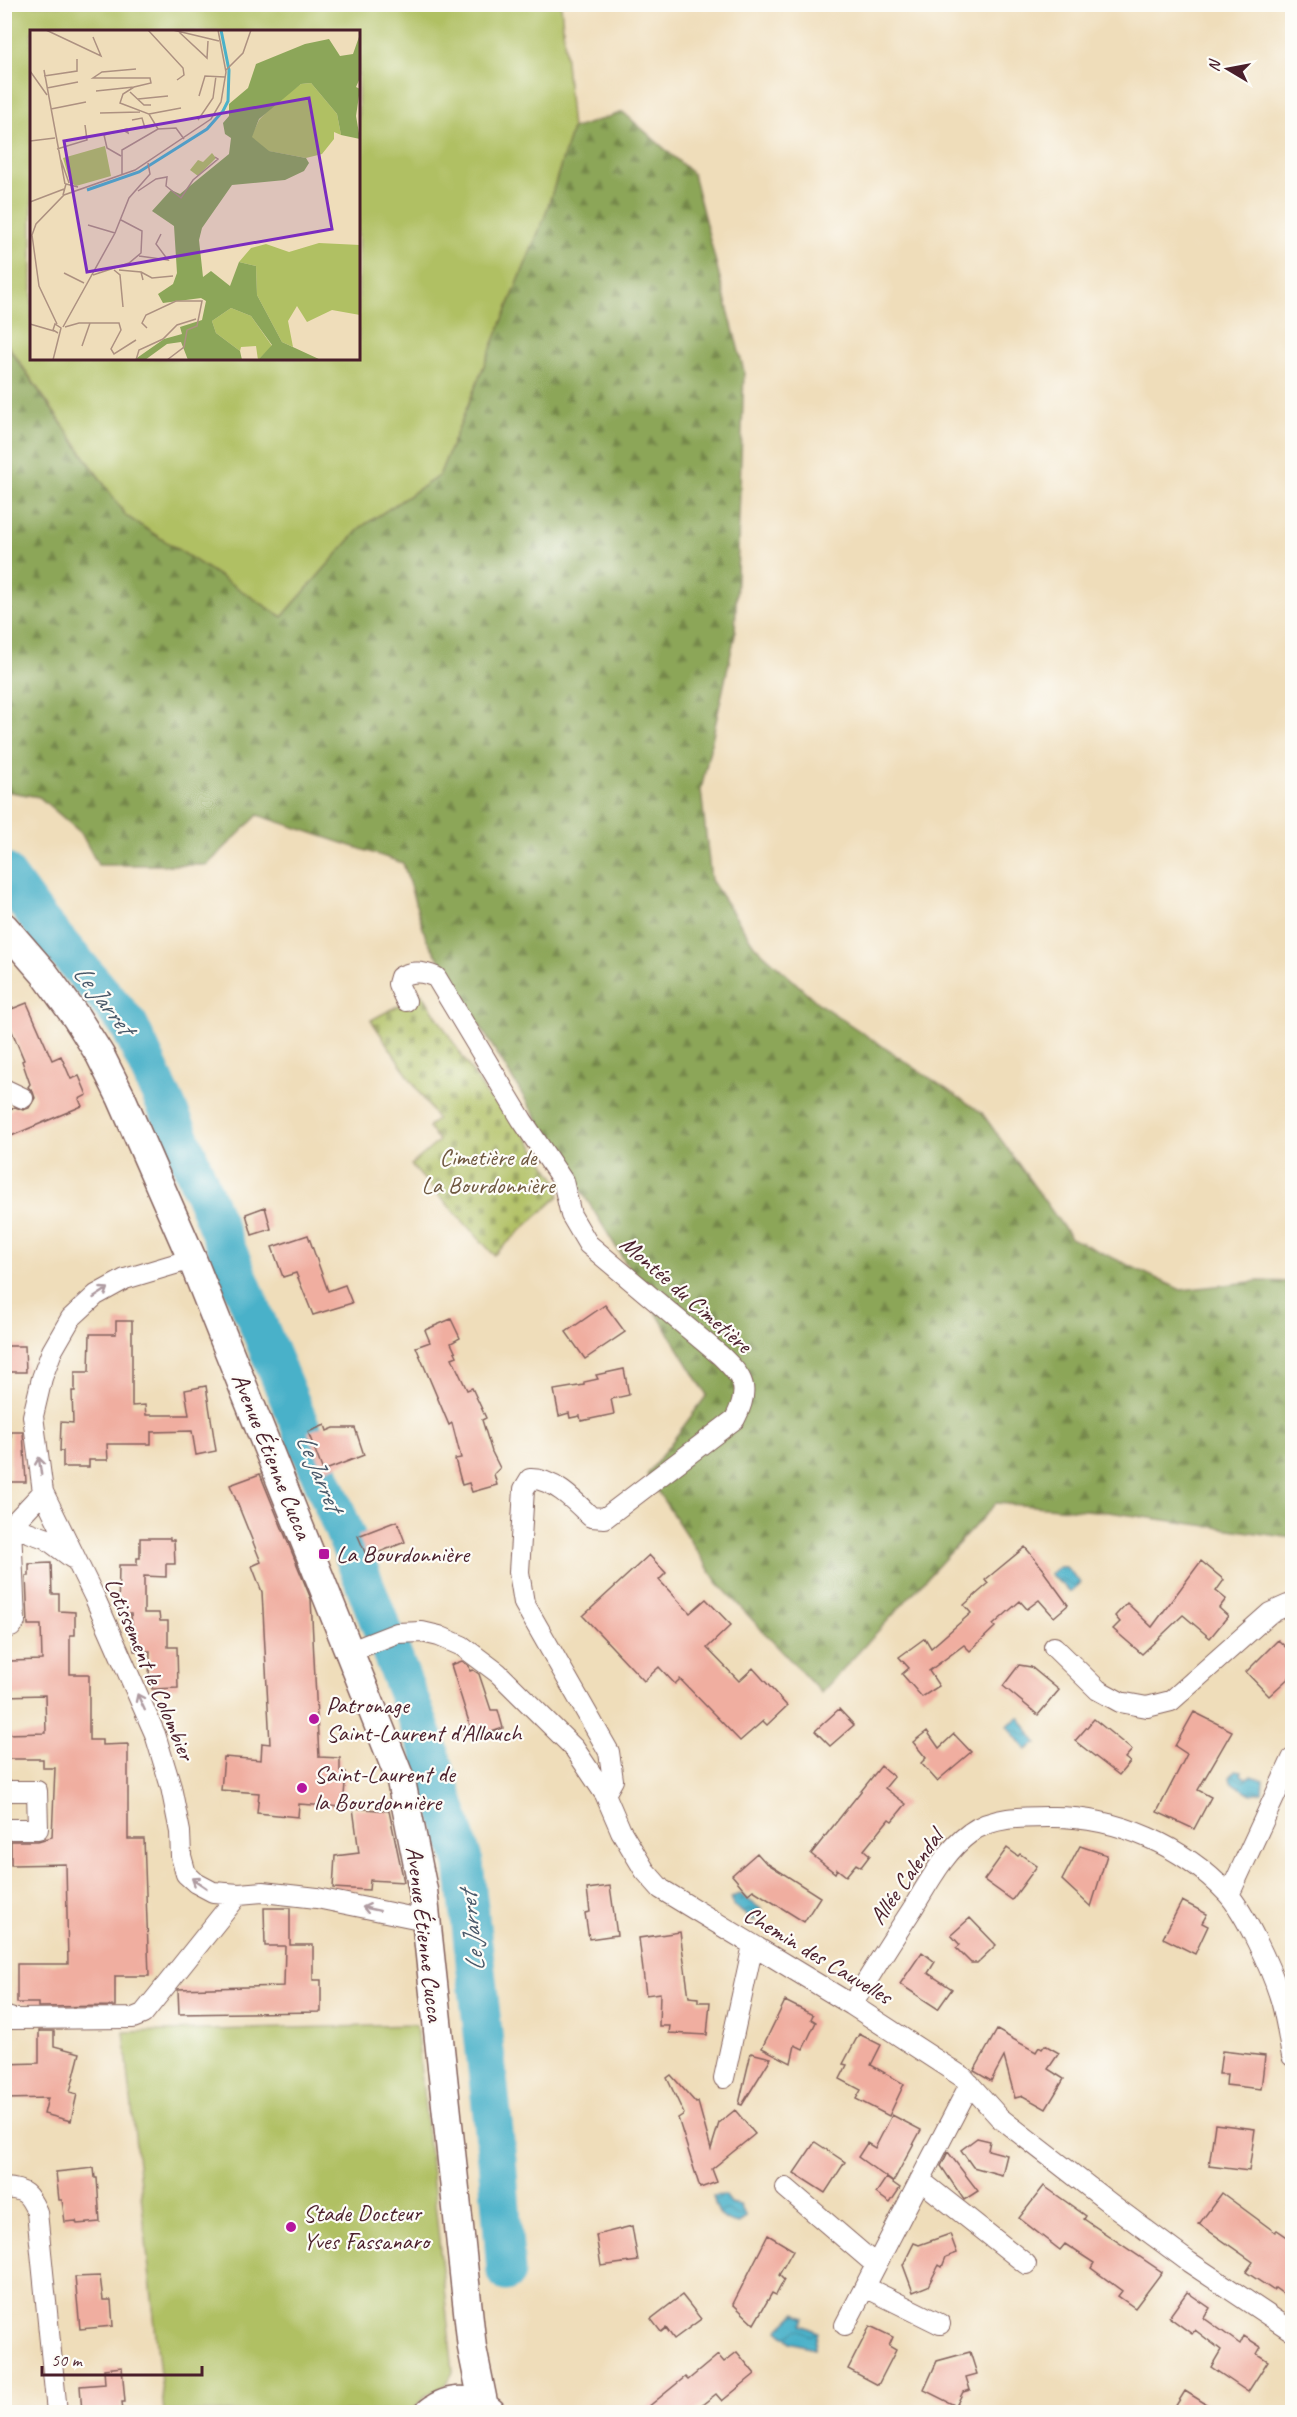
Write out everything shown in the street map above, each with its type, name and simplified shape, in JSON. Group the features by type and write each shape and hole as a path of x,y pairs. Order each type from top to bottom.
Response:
{"main road":[{"name":"Avenue Étienne Cucca","path":"4,927 44,973 100,1055 121,1096 360,1648 401,1780 423,1890 472,2348 488,2410"},
{"path":"436,2408 465,2376 472,2348"},
{"path":"436,2408 457,2400 471,2402 488,2410"}],"street":[{"name":"Montée du Cimetière","path":"406,1001 398,984 400,977 409,972 425,973 436,977 522,1120 563,1181 571,1215 588,1244 740,1374 744,1391 742,1404 735,1419 605,1518 591,1517 579,1504 543,1479 530,1479 524,1488 519,1572 524,1603 609,1752 613,1780 605,1794"},
{"path":"4,1089 23,1098"},
{"name":"Lotissement le Colombier","path":"192,1259 125,1279 96,1295 71,1318 52,1351 42,1378 33,1416 44,1492 94,1596 155,1734 171,1787 180,1832 181,1856 186,1874 196,1883 213,1892 239,1894 263,1892 317,1898 425,1920"},
{"path":"4,1627 11,1627 15,1622 8,1527 44,1492"},
{"name":"Lotissement le Colombier","path":"8,1527 45,1538 75,1560"},
{"path":"1054,1647 1098,1690 1120,1702 1147,1707 1171,1701 1270,1614 1288,1605 1293,1606"},
{"name":"Chemin des Cauvelles","path":"360,1648 397,1633 422,1632 439,1636 462,1646 489,1666 573,1748 605,1794 621,1832 645,1871 661,1889 852,2005 964,2078 1000,2118 1111,2204 1189,2262 1293,2331"},
{"path":"1229,1895 1293,1759"},
{"path":"4,1791 37,1791 38,1829 4,1829"},
{"name":"Allée Calendal","path":"852,2005 926,1887 955,1846 972,1831 991,1822 1028,1817 1062,1817 1102,1821 1168,1846 1202,1870 1229,1895 1257,1941 1280,1995 1293,2056"},
{"path":"4,2016 13,2019 133,2018 143,2014 239,1894"},
{"path":"724,2078 753,1945"},
{"path":"845,2325 970,2084"},
{"path":"920,2180 1026,2264"},
{"path":"4,2188 17,2188 30,2197 37,2212 57,2412"},
{"path":"786,2188 876,2265"},
{"path":"865,2287 940,2324"}],"green space":[{"path":"5,5 561,5 572,129 545,216 439,476 361,527 282,617 126,516 5,341"},
{"path":"623,112 693,174 744,371 735,635 701,790 711,880 754,945 818,1003 982,1113 1071,1238 1181,1290 1259,1281 1292,1282 1292,1538 1108,1512 996,1503 821,1693 717,1582 647,1475 707,1395 426,938 403,863 258,815 207,865 98,865 81,833 39,797 5,791 4,341 126,516 282,617 361,527 439,476 545,216 572,129"},
{"name":"Cimetière de La Bourdonnière","path":"422,993 488,1097 510,1112 559,1184 559,1196 494,1255 411,1165 439,1141 428,1127 437,1119 371,1020"},
{"name":"Stade Docteur Yves Fassanaro","path":"416,2025 453,2372 446,2385 426,2395 411,2412 164,2412 124,2032"}],"water":[{"path":"1059,1567 1066,1567 1081,1583 1070,1592 1050,1574"},
{"path":"1019,1717 1037,1743 1026,1750 1007,1726"},
{"path":"1236,1770 1242,1771 1241,1775 1246,1778 1251,1776 1263,1780 1262,1792 1251,1794 1232,1783 1231,1776"},
{"path":"740,1894 761,1909 754,1921 734,1906 731,1897"},
{"path":"724,2195 730,2203 740,2205 746,2217 739,2224 724,2219 718,2212 713,2196"},
{"path":"796,2313 805,2317 802,2325 818,2332 814,2348 791,2342 778,2330"}],"building":[{"path":"27,1003 52,1060 61,1056 71,1079 79,1076 87,1095 79,1099 82,1106 4,1139 4,1114 15,1107 23,1110 29,1108 35,1098 28,1087 30,1084 22,1061 24,1060 11,1029 4,1032 4,1012"},
{"path":"265,1207 271,1229 252,1235 246,1214"},
{"path":"308,1235 328,1291 345,1285 352,1303 313,1315 296,1273 283,1277 272,1247"},
{"path":"605,1305 625,1332 585,1359 566,1332"},
{"path":"451,1319 460,1338 451,1343 457,1356 452,1358 467,1390 472,1388 486,1418 482,1420 492,1452 500,1468 494,1474 497,1485 472,1492 469,1483 462,1485 455,1459 461,1458 452,1423 449,1425 416,1347 430,1342 425,1330"},
{"path":"116,1321 132,1321 132,1406 145,1405 146,1415 189,1415 185,1390 206,1386 216,1451 196,1455 192,1431 151,1432 151,1444 107,1444 108,1460 89,1460 89,1467 63,1467 63,1451 60,1451 61,1422 73,1423 72,1391 75,1391 75,1372 89,1372 90,1334 116,1334"},
{"path":"4,1346 25,1346 26,1372 4,1372"},
{"path":"624,1369 629,1395 611,1399 614,1414 581,1421 580,1416 570,1418 569,1413 559,1416 554,1390 584,1385 584,1382 598,1379 596,1375"},
{"path":"325,1425 327,1431 334,1428 355,1428 364,1455 323,1471 308,1432"},
{"path":"11,1432 23,1432 26,1482 10,1482"},
{"path":"260,1474 311,1599 319,1757 340,1758 340,1771 346,1772 343,1807 299,1804 298,1817 257,1813 259,1793 221,1790 224,1757 261,1760 262,1743 270,1744 262,1592 252,1566 261,1562 230,1485"},
{"path":"397,1521 405,1542 367,1557 358,1536"},
{"path":"140,1538 174,1540 175,1564 166,1564 166,1577 144,1576 144,1613 159,1613 160,1621 168,1621 168,1647 177,1647 178,1688 152,1689 152,1679 149,1679 150,1651 134,1651 131,1614 118,1614 119,1565 137,1565 137,1558 140,1558"},
{"path":"1025,1547 1068,1605 1054,1617 1039,1600 1027,1609 1020,1601 993,1625 995,1627 970,1651 964,1645 929,1671 939,1686 922,1697 902,1674 909,1668 899,1657 925,1638 931,1648 971,1613 964,1605 988,1584 985,1580"},
{"path":"649,1555 666,1573 659,1580 690,1613 706,1599 731,1625 707,1648 739,1681 753,1668 787,1706 767,1725 763,1721 740,1741 680,1679 675,1684 659,1667 644,1681 583,1616"},
{"path":"1201,1561 1224,1580 1216,1591 1226,1599 1219,1608 1228,1616 1210,1638 1183,1615 1142,1654 1113,1629 1120,1622 1115,1616 1127,1603 1152,1627"},
{"path":"51,1563 52,1594 59,1594 59,1611 75,1612 75,1635 70,1635 70,1674 89,1674 89,1740 102,1740 102,1745 128,1744 128,1839 144,1839 149,1976 115,1976 115,2006 38,2007 38,2003 17,2003 17,1964 68,1964 66,1864 11,1865 11,1841 38,1841 52,1837 55,1768 43,1768 43,1759 4,1759 4,1734 46,1733 45,1695 4,1696 4,1664 10,1664 10,1661 42,1660 41,1625 28,1625 26,1576 29,1576 29,1564"},
{"path":"1278,1640 1293,1654 1293,1674 1269,1696 1246,1672"},
{"path":"462,1661 469,1666 470,1671 473,1670 479,1674 491,1710 498,1710 503,1728 474,1738 451,1665"},
{"path":"1019,1665 1031,1667 1059,1690 1038,1715 1003,1686"},
{"path":"839,1709 854,1725 830,1746 815,1731"},
{"path":"1194,1712 1232,1731 1198,1790 1211,1797 1194,1829 1157,1812 1187,1754 1175,1746"},
{"path":"1094,1719 1132,1750 1125,1758 1130,1762 1119,1775 1075,1741"},
{"path":"927,1731 939,1748 954,1734 971,1752 937,1781 921,1763 926,1758 913,1742"},
{"path":"881,1766 894,1777 885,1788 906,1804 892,1821 889,1819 864,1850 870,1855 861,1867 856,1864 846,1876 837,1869 835,1873 811,1854"},
{"path":"353,1808 389,1811 404,1882 370,1880 369,1890 333,1888 335,1856 359,1853"},
{"path":"1080,1846 1107,1855 1091,1907 1062,1880"},
{"path":"1007,1848 1037,1866 1012,1900 984,1880"},
{"path":"757,1853 765,1862 820,1897 804,1922 753,1890 748,1894 732,1875"},
{"path":"610,1886 617,1935 589,1939 585,1913 590,1912 587,1889"},
{"path":"1182,1901 1207,1914 1202,1923 1208,1926 1195,1954 1163,1938"},
{"path":"264,1908 290,1908 290,1945 313,1945 313,1980 321,1980 321,2012 179,2014 178,1989 284,1986 285,1946 265,1946"},
{"path":"970,1918 996,1945 977,1963 971,1963 956,1948 960,1945 951,1935"},
{"path":"680,1932 689,1997 698,1998 698,2002 710,2002 707,2035 669,2033 670,2026 659,2026 660,1993 646,1995 639,1938"},
{"path":"922,1952 935,1962 928,1973 952,1989 938,2009 900,1984"},
{"path":"785,2001 813,2015 811,2019 816,2022 803,2049 795,2045 791,2063 762,2048"},
{"path":"997,2030 1036,2052 1039,2047 1042,2049 1045,2045 1059,2053 1048,2069 1064,2079 1046,2109 1023,2096 1015,2098 1004,2057 991,2081 974,2071"},
{"path":"39,2031 54,2031 54,2046 80,2053 70,2092 77,2094 71,2121 44,2114 48,2098 4,2099 4,2064 39,2063"},
{"path":"859,2034 881,2045 871,2065 904,2084 889,2116 856,2099 861,2090 840,2079 847,2065 843,2064"},
{"path":"1222,2051 1265,2056 1261,2089 1226,2085 1227,2074 1219,2074"},
{"path":"751,2053 771,2058 742,2105 739,2104"},
{"path":"671,2075 696,2103 698,2102 711,2149 719,2123 735,2110 755,2134 712,2169 717,2182 700,2188 678,2118 684,2114 667,2078"},
{"path":"892,2115 921,2130 893,2182 858,2157 867,2143 875,2148"},
{"path":"1215,2124 1255,2129 1249,2171 1209,2166"},
{"path":"977,2138 990,2141 988,2150 1007,2155 1002,2175 973,2167 961,2150"},
{"path":"815,2142 845,2162 825,2193 794,2173"},
{"path":"948,2152 978,2191 964,2200 941,2166"},
{"path":"94,2168 95,2178 97,2178 100,2222 77,2224 76,2221 65,2222 62,2200 59,2200 56,2172"},
{"path":"886,2178 900,2188 890,2203 876,2193"},
{"path":"1044,2186 1086,2216 1084,2219 1162,2272 1135,2308 1118,2296 1122,2291 1091,2268 1094,2263 1065,2244 1060,2250 1019,2218"},
{"path":"1222,2193 1275,2232 1277,2230 1293,2241 1293,2287 1286,2296 1246,2272 1253,2262 1199,2224"},
{"path":"632,2226 638,2261 601,2266 596,2235"},
{"path":"950,2234 957,2253 946,2257 942,2267 939,2265 928,2286 913,2292 903,2265 914,2243 919,2245"},
{"path":"768,2235 793,2250 779,2275 784,2280 776,2295 772,2293 754,2324 733,2304"},
{"path":"100,2276 103,2300 111,2300 113,2326 80,2329 75,2277"},
{"path":"1187,2292 1210,2308 1204,2318 1240,2344 1244,2336 1261,2347 1257,2354 1268,2361 1248,2392 1211,2367 1221,2350 1195,2330 1192,2334 1169,2317"},
{"path":"682,2295 701,2319 674,2339 666,2328 661,2332 651,2319"},
{"path":"870,2326 893,2337 889,2346 896,2350 878,2385 848,2369"},
{"path":"737,2352 755,2374 722,2401 716,2394 693,2412 642,2412 685,2377 688,2380 718,2355 724,2362"},
{"path":"970,2352 977,2374 966,2377 970,2390 963,2392 956,2406 924,2390 937,2361"},
{"path":"122,2367 125,2402 122,2402 123,2412 82,2412 80,2386 105,2384 104,2369"},
{"path":"1185,2391 1219,2412 1172,2412"}],"waterway":[{"name":"Le Jarret","path":"4,872 39,920 129,1025 179,1134 350,1546 429,1750 464,1863 497,2159 506,2272"}],"place":[{"name":"La Bourdonnière","path":"324,1554"},
{"name":"Patronage Saint-Laurent d'Allauch","path":"314,1719"},
{"name":"Saint-Laurent de la Bourdonnière","path":"302,1788"},
{"name":"Stade Docteur Yves Fassanaro","path":"291,2227"}]}
